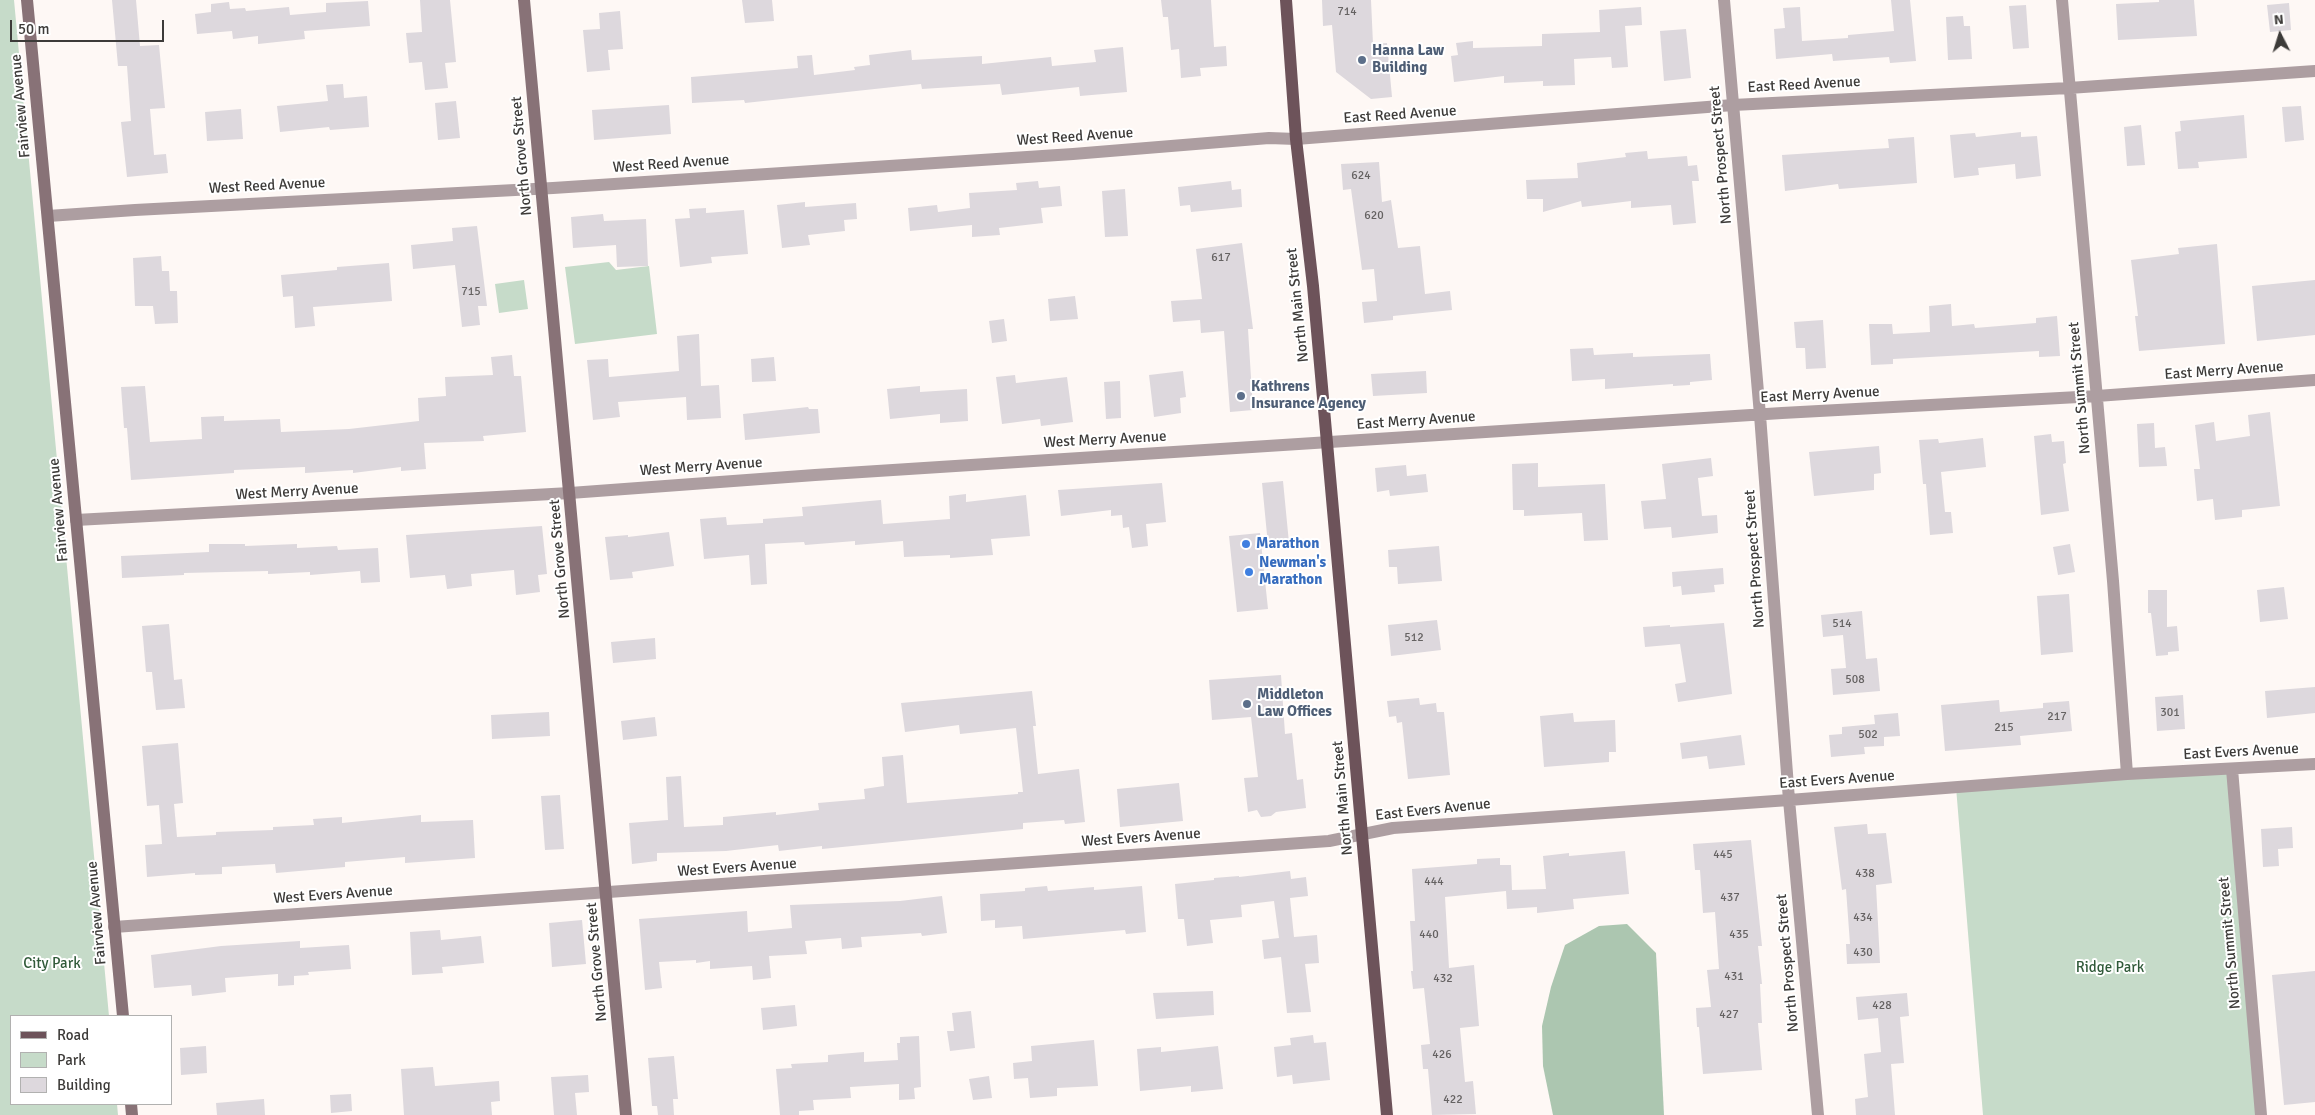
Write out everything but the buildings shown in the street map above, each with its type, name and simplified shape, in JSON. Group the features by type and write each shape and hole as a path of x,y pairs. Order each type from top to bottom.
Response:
{"main road":[{"name":"North Main Street","path":"1286,0 1296,140 1313,286 1387,1115"}],"street":[{"name":"Fairview Avenue","path":"27,0 122,1015"},
{"name":"North Grove Street","path":"524,0 626,1115"},
{"name":"North Prospect Street","path":"1724,0 1760,415 1789,800 1818,1115"},
{"name":"North Summit Street","path":"2062,0 2097,396 2127,774"},
{"name":"East Reed Avenue","path":"1296,140 1733,105 2069,88 2315,72"},
{"name":"West Reed Avenue","path":"48,216 541,189 1073,154 1269,138 1296,140"},
{"name":"East Merry Avenue","path":"1327,444 1760,415 2097,396 2315,380"},
{"name":"West Merry Avenue","path":"76,520 570,493 815,475 1327,444"},
{"name":"East Evers Avenue","path":"1362,834 1393,828 2127,774 2315,764"},
{"name":"North Summit Street","path":"2232,769 2261,1115"},
{"name":"West Evers Avenue","path":"114,927 1329,841 1362,834"},
{"path":"1379,1115 1387,1115"}],"green space":[{"name":"City Park","path":"0,0 14,0 109,1015 10,1015 10,1105 117,1105 118,1115 0,1115"},
{"path":"609,262 616,270 649,266 657,334 575,344 565,267"},
{"path":"524,280 528,309 499,313 495,284"},
{"name":"Ridge Park","path":"2232,769 2261,1115 1983,1115 1956,787"},
{"path":"1627,924 1656,953 1664,1115 1553,1115 1543,1066 1542,1026 1551,987 1565,945 1599,926"}],"place":[{"name":"Hanna Law Building","path":"1362,60"},
{"name":"Kathrens Insurance Agency","path":"1241,396"},
{"name":"Marathon","path":"1246,544"},
{"name":"Newman's Marathon","path":"1249,572"},
{"name":"Middleton Law Offices","path":"1247,704"}]}
